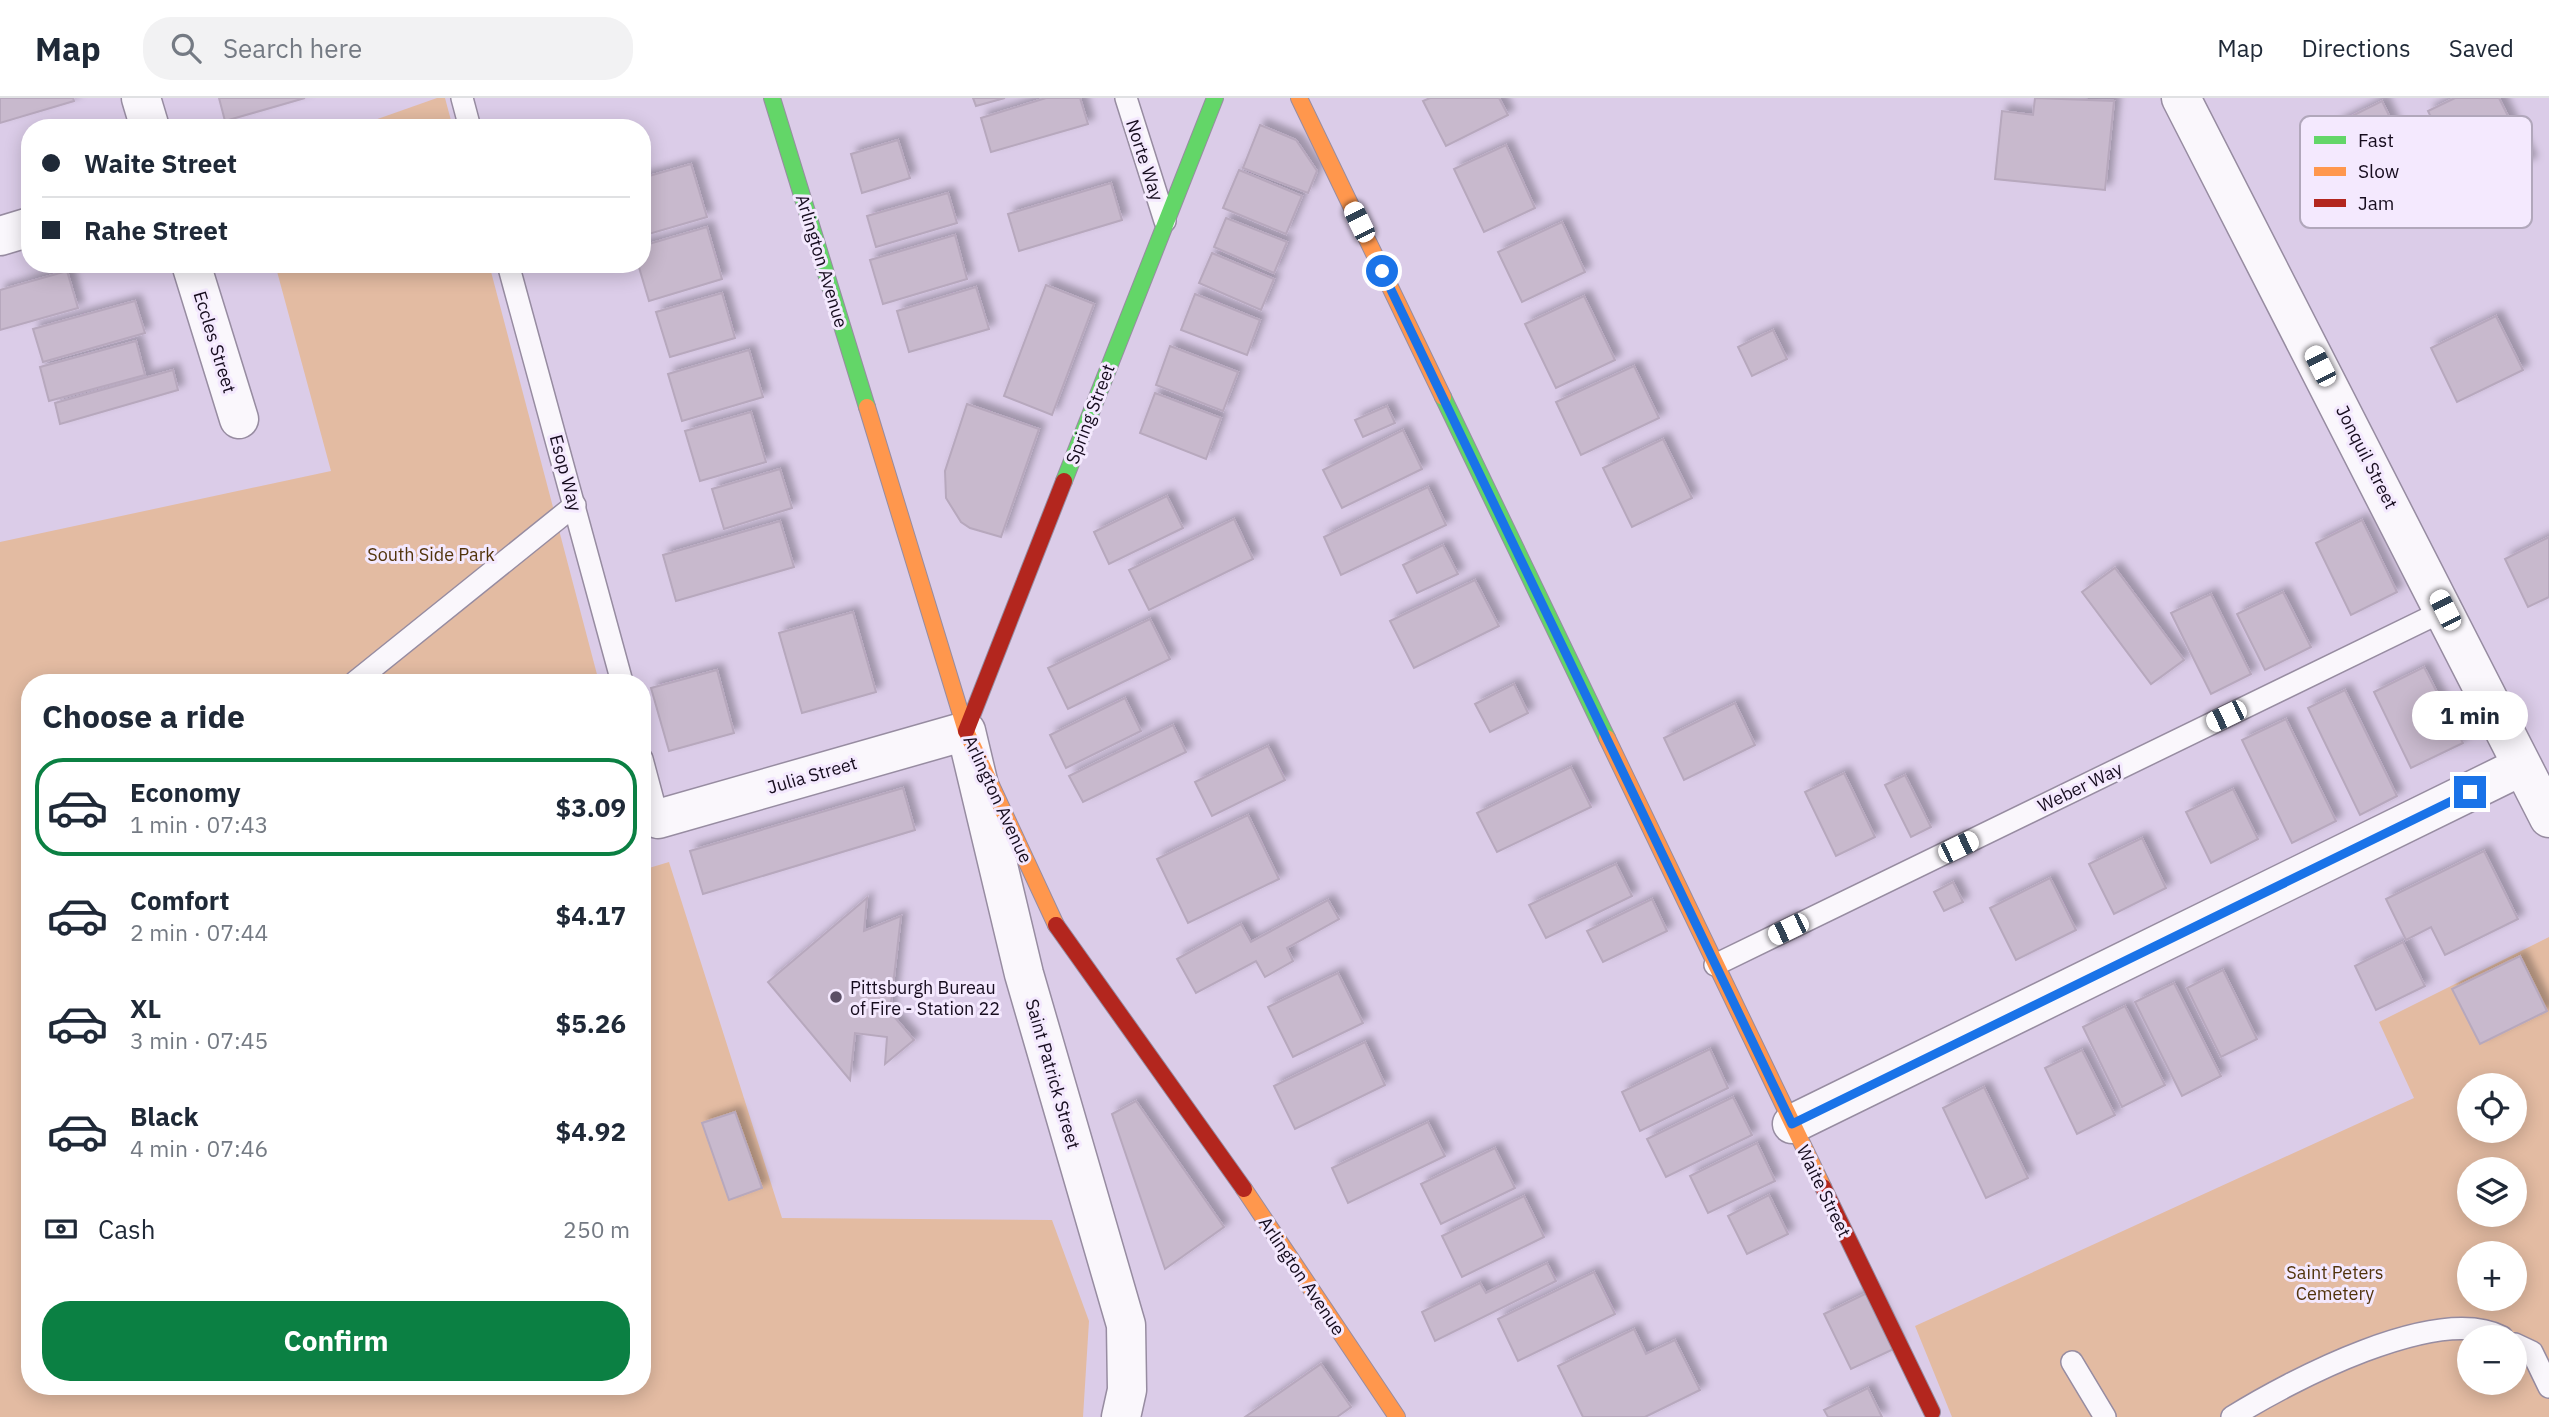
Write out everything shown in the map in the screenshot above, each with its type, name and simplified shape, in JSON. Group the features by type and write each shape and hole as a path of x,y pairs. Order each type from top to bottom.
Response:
{"street":[{"path":"141,98 147,119"},
{"name":"Arlington Avenue","path":"772,98 966,731 1053,920 1231,1172 1397,1417"},
{"name":"Spring Street","path":"966,731 1215,98"},
{"name":"Waite Street","path":"1299,98 1714,965 1932,1412"},
{"name":"Jonquil Street","path":"2181,98 2445,610 2520,767 2549,818"},
{"path":"0,236 21,230"},
{"name":"Eccles Street","path":"194,273 239,419"},
{"name":"Julia Street","path":"658,818 966,731"},
{"name":"Saint Patrick Street","path":"966,731 1024,974 1126,1325 1127,1390 1121,1417"},
{"path":"1792,1124 2520,767"}],"lane":[{"path":"462,98 468,119"},
{"name":"Norte Way","path":"1126,98 1165,221"},
{"name":"Esop Way","path":"511,273 620,674"},
{"path":"365,674 575,505"},
{"name":"Weber Way","path":"1714,965 2445,610"},
{"path":"651,792 658,818"},
{"path":"2232,1417 2272,1393 2392,1340 2425,1332 2457,1331"},
{"path":"2527,1349 2532,1352 2549,1387"},
{"path":"2072,1362 2105,1417"}],"green space":[{"path":"437,98 445,98 451,119 378,119"},
{"name":"South Side Park","path":"277,273 491,273 597,674 21,674 21,1395 651,1395 651,867 669,862 782,1218 1052,1220 1089,1321 1083,1417 0,1417 0,542 331,471"},
{"name":"Saint Peters Cemetery","path":"2549,937 2549,1417 1952,1417 1915,1326 2414,1098 2379,1022"}],"building":[{"path":"0,98 73,98 74,101 0,123"},
{"path":"219,98 305,98 232,119 224,119"},
{"path":"973,98 1005,98 976,106"},
{"path":"1046,98 1080,98 1088,124 991,152 981,118"},
{"path":"1430,98 1499,98 1508,115 1446,146 1423,101"},
{"path":"2035,98 2114,101 2105,190 1995,179 2002,111 2033,115"},
{"path":"2455,98 2499,98 2508,116 2430,116 2428,111"},
{"path":"2382,101 2389,116 2352,116"},
{"path":"1260,125 1296,140 1317,171 1308,193 1243,168"},
{"path":"898,140 910,178 862,193 851,154"},
{"path":"1506,145 1535,208 1484,232 1454,169"},
{"path":"691,164 707,217 651,233 651,175"},
{"path":"1239,170 1302,196 1286,234 1223,208"},
{"path":"1111,183 1122,220 1019,251 1008,214"},
{"path":"948,193 957,223 876,247 867,216"},
{"path":"1226,218 1287,242 1274,273 1214,247"},
{"path":"1562,222 1585,272 1522,302 1498,252"},
{"path":"707,227 722,279 649,301 641,273 651,273 651,243"},
{"path":"955,235 967,279 883,304 870,260"},
{"path":"1212,253 1274,279 1261,310 1199,283"},
{"path":"68,273 78,308 0,330 0,290"},
{"path":"1046,285 1094,304 1052,415 1004,396"},
{"path":"976,287 989,329 909,352 897,311"},
{"path":"722,293 735,338 670,357 656,312"},
{"path":"1195,294 1260,320 1247,355 1181,330"},
{"path":"1584,296 1615,360 1556,388 1525,324"},
{"path":"135,301 145,333 43,362 33,329"},
{"path":"2496,316 2523,370 2457,402 2431,348"},
{"path":"1773,330 1787,359 1752,376 1738,347"},
{"path":"136,341 145,375 49,401 40,367"},
{"path":"1170,346 1238,372 1223,411 1156,385"},
{"path":"749,350 763,397 682,421 668,374"},
{"path":"1634,366 1659,418 1581,455 1556,402"},
{"path":"173,370 178,390 60,424 55,403"},
{"path":"1155,393 1221,418 1206,459 1140,433"},
{"path":"967,404 1039,429 1001,537 970,528 961,522 946,498 945,471"},
{"path":"1387,406 1395,423 1363,437 1355,420"},
{"path":"751,412 766,462 700,481 685,431"},
{"path":"1403,430 1422,469 1342,508 1323,470"},
{"path":"1663,439 1692,498 1632,527 1603,468"},
{"path":"780,469 792,508 724,529 712,489"},
{"path":"1428,487 1446,525 1341,575 1324,537"},
{"path":"1167,496 1183,528 1109,564 1094,532"},
{"path":"1234,519 1253,559 1149,610 1129,570"},
{"path":"2362,520 2397,592 2351,615 2316,543"},
{"path":"780,521 794,567 676,601 663,555"},
{"path":"2549,537 2549,597 2528,607 2505,559"},
{"path":"1443,545 1458,574 1417,593 1403,565"},
{"path":"2115,568 2184,660 2151,684 2082,592"},
{"path":"1475,580 1499,626 1414,668 1390,621"},
{"path":"2283,592 2311,647 2265,670 2237,614"},
{"path":"2211,594 2251,674 2211,694 2171,613"},
{"path":"853,612 876,692 802,713 779,633"},
{"path":"1150,619 1170,659 1068,709 1048,668"},
{"path":"2424,667 2463,743 2411,768 2374,692"},
{"path":"717,670 734,733 669,751 651,688"},
{"path":"1514,684 1528,713 1490,732 1475,704"},
{"path":"2345,690 2397,796 2360,815 2308,708"},
{"path":"1125,698 1141,731 1066,768 1050,735"},
{"path":"1735,703 1755,745 1684,780 1664,738"},
{"path":"2286,719 2336,821 2292,843 2242,740"},
{"path":"1173,725 1186,752 1083,802 1069,776"},
{"path":"1268,746 1285,780 1212,816 1195,782"},
{"path":"1571,767 1591,807 1497,852 1477,813"},
{"path":"1844,773 1875,837 1836,856 1805,792"},
{"path":"1905,775 1931,827 1911,837 1885,785"},
{"path":"903,788 915,830 703,894 690,851"},
{"path":"2233,789 2258,839 2211,863 2186,812"},
{"path":"1248,815 1279,879 1188,923 1157,859"},
{"path":"2142,838 2166,888 2114,914 2089,864"},
{"path":"2484,851 2518,919 2445,955 2431,927 2406,940 2386,899"},
{"path":"1616,864 1632,896 1546,938 1529,905"},
{"path":"2050,878 2076,930 2016,960 1990,908"},
{"path":"1953,882 1963,902 1944,911 1934,892"},
{"name":"Pittsburgh Bureau of Fire - Station 22","path":"867,898 864,931 901,916 890,1012 914,1040 885,1064 887,1037 855,1033 850,1080 768,982"},
{"path":"1652,899 1667,931 1603,962 1587,931"},
{"path":"1328,900 1339,919 1287,948 1293,961 1265,977 1256,961 1196,993 1177,959 1241,924 1251,942"},
{"path":"2403,942 2425,986 2376,1010 2355,966"},
{"path":"2520,956 2547,1011 2480,1044 2452,989"},
{"path":"2223,970 2257,1039 2221,1057 2187,988"},
{"path":"1338,973 1363,1023 1293,1057 1268,1007"},
{"path":"2174,983 2221,1076 2182,1096 2135,1002"},
{"path":"2125,1006 2165,1085 2122,1107 2083,1027"},
{"path":"1365,1042 1385,1085 1295,1129 1274,1086"},
{"path":"1710,1049 1728,1088 1640,1131 1622,1092"},
{"path":"2082,1050 2115,1115 2077,1134 2045,1068"},
{"path":"1984,1087 2028,1178 1986,1198 1943,1108"},
{"path":"1733,1097 1752,1135 1666,1177 1647,1139"},
{"path":"1136,1101 1224,1227 1165,1269 1112,1114"},
{"path":"735,1112 762,1188 729,1200 702,1123"},
{"path":"1428,1122 1445,1156 1348,1203 1332,1168"},
{"path":"1757,1143 1775,1181 1708,1213 1690,1176"},
{"path":"1495,1148 1515,1188 1441,1224 1421,1184"},
{"path":"1769,1195 1788,1234 1747,1254 1728,1216"},
{"path":"1524,1196 1544,1237 1462,1277 1442,1236"},
{"path":"1547,1263 1556,1281 1435,1341 1422,1312 1480,1283 1486,1293"},
{"path":"1594,1272 1615,1314 1518,1361 1498,1319"},
{"path":"1871,1291 1898,1347 1851,1369 1824,1314"},
{"path":"1634,1329 1646,1354 1675,1340 1700,1390 1645,1417 1583,1417 1558,1366"},
{"path":"1321,1364 1351,1407 1337,1417 1245,1417"},
{"path":"1868,1388 1882,1417 1828,1417 1824,1410"}],"traffic: fast":[{"path":"772,98 867,407"},
{"path":"1064,481 1215,98"},
{"path":"1443,397 1607,738"}],"traffic: slow":[{"path":"1299,98 1443,397"},
{"path":"867,407 966,731 1056,925"},
{"path":"1607,738 1823,1187"},
{"path":"1244,1189 1397,1417"}],"traffic: jam":[{"path":"966,731 1064,481"},
{"path":"1056,925 1244,1189"},
{"path":"1823,1187 1932,1412"}],"place":[{"name":"Pittsburgh Bureau of Fire - Station 22","path":"836,997"}],"route":[{"path":"1382,271 1792,1124 2470,792"}]}
